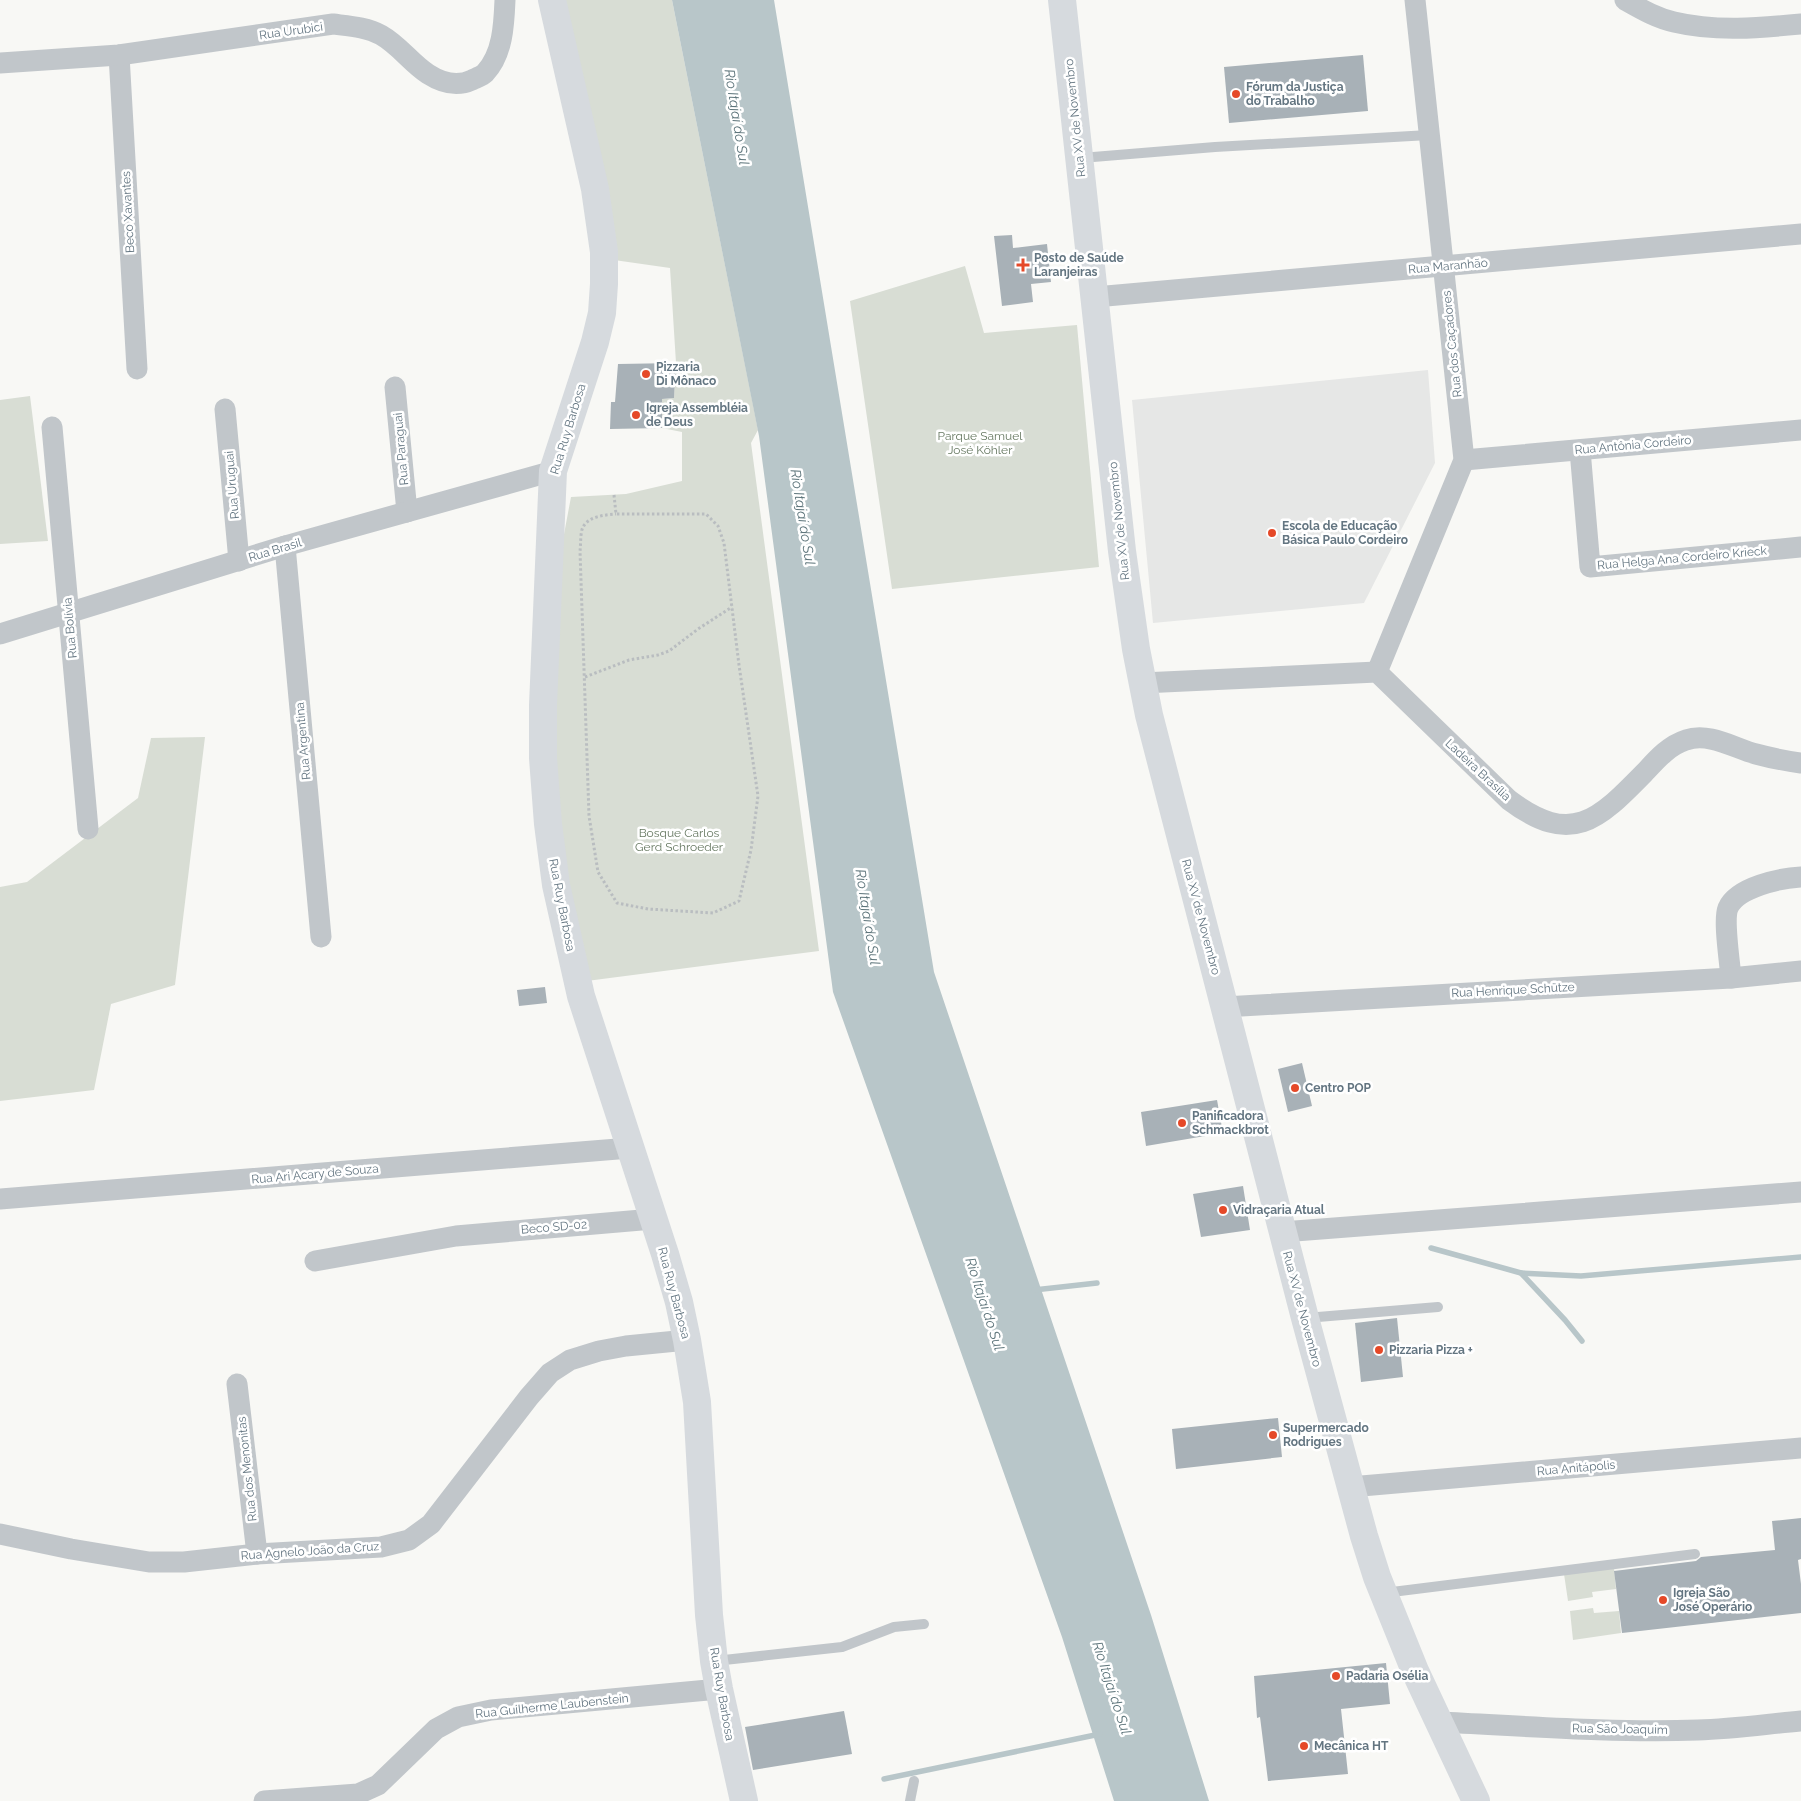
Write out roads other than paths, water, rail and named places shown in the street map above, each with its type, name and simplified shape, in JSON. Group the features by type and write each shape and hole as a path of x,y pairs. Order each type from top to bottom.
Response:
{"main road":[{"name":"Rua Ruy Barbosa","path":"552,0 595,189 603,244 604,284 602,313 595,342 553,471 543,705 543,758 548,824 556,885 581,996 677,1294 687,1340 696,1402 709,1615 714,1661 744,1801"},
{"name":"Rua XV de Novembro","path":"1062,0 1122,551 1142,683 1158,752 1304,1318 1366,1545 1415,1671 1476,1801"}],"street":[{"name":"Rua Urubici","path":"0,63 119,55 333,24 360,27 380,34 398,46 428,74 444,83 463,84 484,74 495,58 501,39 505,0"},
{"name":"Rua dos Caçadores","path":"1377,672 1464,460 1414,0"},
{"path":"1625,0 1649,14 1704,28 1801,24"},
{"name":"Beco Xavantes","path":"119,55 138,369"},
{"name":"Rua Maranhão","path":"1095,297 1801,234"},
{"name":"Rua Paraguai","path":"395,386 407,512"},
{"name":"Rua Uruguai","path":"225,409 239,561"},
{"name":"Rua Bolívia","path":"52,427 88,830"},
{"name":"Rua Antônia Cordeiro","path":"1464,460 1801,430"},
{"name":"Rua Helga Ana Cordeiro Krieck","path":"1580,450 1590,567 1801,547"},
{"name":"Rua Brasil","path":"0,634 285,546 553,471"},
{"name":"Rua Argentina","path":"285,546 322,937"},
{"path":"1142,683 1377,672"},
{"name":"Ladeira Brasília","path":"1377,672 1509,800 1539,819 1561,826 1586,821 1601,812 1619,799 1663,753 1687,739 1714,740 1755,754 1801,764"},
{"path":"1731,978 1726,918 1728,907 1752,889 1772,881 1801,877"},
{"name":"Rua Henrique Schütze","path":"1224,1007 1731,978 1801,971"},
{"name":"Rua Ari Acary de Souza","path":"0,1199 630,1148"},
{"path":"1282,1232 1801,1192"},
{"name":"Beco SD-02","path":"315,1261 456,1236 653,1219"},
{"name":"Rua Agnelo João da Cruz","path":"0,1534 71,1549 149,1562 184,1562 256,1554 381,1547 409,1540 431,1524 529,1397 550,1373 570,1360 599,1351 626,1346 687,1340"},
{"name":"Rua dos Menonitas","path":"237,1384 256,1554"},
{"name":"Rua Anitápolis","path":"1350,1487 1801,1448"},
{"name":"Rua Guilherme Laubenstein","path":"264,1801 358,1794 378,1784 436,1729 458,1717 491,1710 719,1689"},
{"name":"Rua São Joaquim","path":"1439,1722 1629,1730 1696,1730 1727,1729 1801,1721"}],"lane":[{"path":"1080,158 1215,147 1429,135"},
{"path":"1304,1318 1438,1307"},
{"path":"1384,1593 1695,1554"},
{"path":"714,1661 842,1647 894,1627 924,1624"},
{"path":"910,1801 914,1782"}],"water":[{"name":"Rio Itajaí do Sul","path":"672,0 774,0 934,972 1151,1615 1209,1801 1114,1801 1062,1637 833,992 759,436"}],"waterway":[{"path":"1431,1248 1521,1273 1582,1341"},
{"path":"1521,1273 1581,1276 1801,1257"},
{"path":"1034,1290 1097,1283"},
{"path":"884,1779 1100,1734"}],"place":[{"name":"Fórum da Justiça do Trabalho","path":"1236,94"},
{"name":"Posto de Saúde Laranjeiras","path":"1023,265"},
{"name":"Pizzaria Di Mônaco","path":"646,374"},
{"name":"Igreja Assembléia de Deus","path":"636,415"},
{"name":"Escola de Educação Básica Paulo Cordeiro","path":"1272,533"},
{"name":"Centro POP","path":"1295,1088"},
{"name":"Panificadora Schmackbrot","path":"1182,1123"},
{"name":"Vidraçaria Atual","path":"1223,1210"},
{"name":"Pizzaria Pizza +","path":"1379,1350"},
{"name":"Supermercado Rodrigues","path":"1273,1435"},
{"name":"Igreja São José Operário","path":"1663,1600"},
{"name":"Padaria Osélia","path":"1336,1676"},
{"name":"Mecânica HT","path":"1304,1746"}],"park label":[{"name":"Parque Samuel José Köhler","path":"980,443"},
{"name":"Bosque Carlos Gerd Schroeder","path":"679,840"}]}
